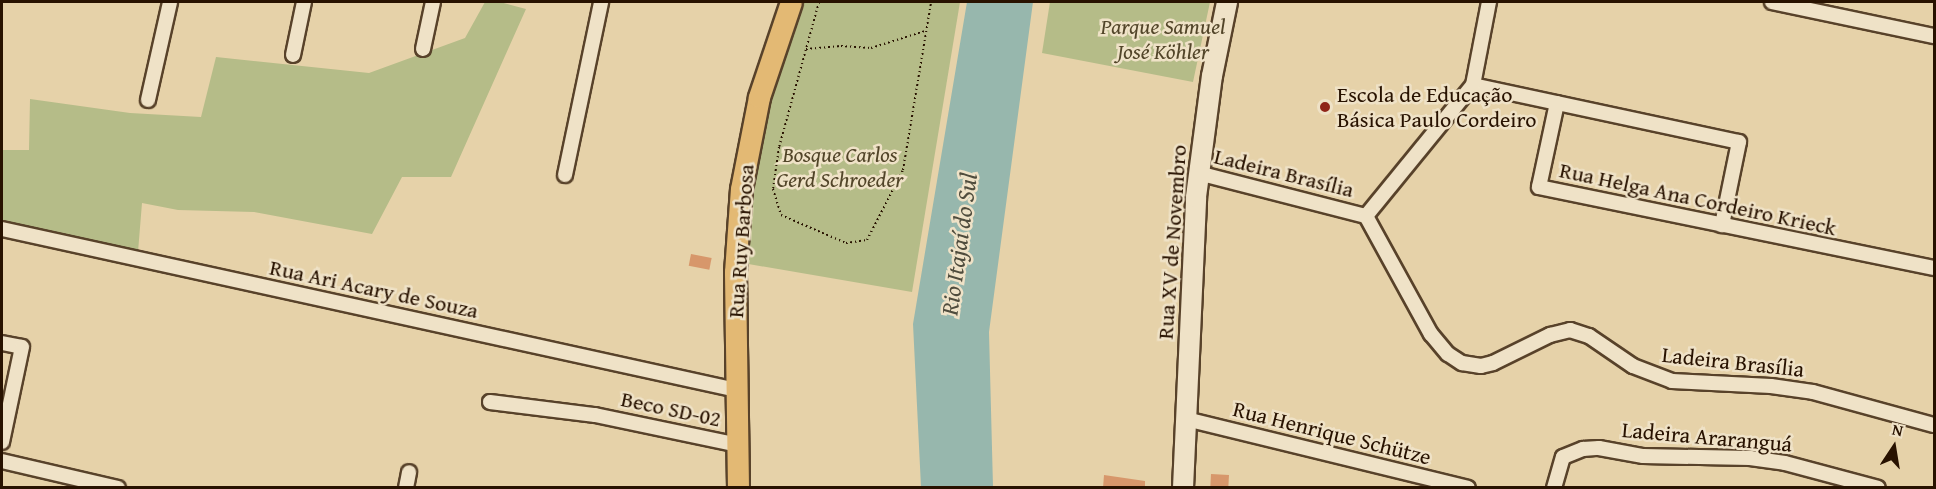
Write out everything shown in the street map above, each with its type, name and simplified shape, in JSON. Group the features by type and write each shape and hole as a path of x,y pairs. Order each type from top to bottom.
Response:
{"main road":[{"name":"Rua Ruy Barbosa","path":"738,488 735,273 741,189 759,97 791,2"},
{"name":"Rua XV de Novembro","path":"1183,488 1198,173 1212,76 1227,2"}],"street":[{"path":"148,100 170,2"},
{"path":"293,55 304,2"},
{"path":"423,49 433,2"},
{"path":"565,175 601,2"},
{"path":"1366,216 1473,85 1489,2"},
{"path":"1772,2 1935,36"},
{"path":"1473,85 1739,142 1722,225"},
{"name":"Rua Helga Ana Cordeiro Krieck","path":"1557,103 1539,188 1935,268"},
{"name":"Ladeira Brasília","path":"1198,173 1366,216 1431,334 1448,354 1462,363 1481,366 1493,363 1550,334 1570,330 1589,336 1615,355 1654,376 1689,383 1771,386 1814,392 1935,425"},
{"name":"Rua Ari Acary de Souza","path":"2,228 737,390"},
{"path":"2,342 22,347 2,442"},
{"name":"Beco SD-02","path":"490,402 595,415 738,445"},
{"name":"Rua Henrique Schütze","path":"1186,419 1468,488"},
{"name":"Ladeira Araranguá","path":"1554,488 1563,457 1583,449 1599,448 1643,456 1750,458 1807,468 1878,488"},
{"path":"2,461 118,488"},
{"path":"406,488 409,472"}],"path":[{"path":"819,2 779,147 773,189 781,215 846,243 867,240 903,170 931,2"},
{"path":"806,48 841,46 871,48 925,31"}],"green space":[{"path":"485,2 500,2 526,9 451,177 402,177 372,234 254,212 178,210 142,203 138,252 2,222 2,150 29,150 30,99 130,113 201,117 216,57 369,73 465,38"},
{"name":"Bosque Carlos Gerd Schroeder","path":"794,2 960,2 912,292 737,262 744,190"},
{"name":"Parque Samuel José Köhler","path":"1050,2 1210,2 1193,82 1042,53"}],"water":[{"name":"Rio Itajaí do Sul","path":"967,2 1033,2 989,332 993,487 921,487 913,324"}],"building":[{"path":"691,254 712,258 709,270 689,266"},
{"path":"1211,474 1229,475 1228,488 1210,488"},
{"path":"1104,475 1145,481 1145,488 1103,488"}],"place":[{"name":"Escola de Educação Básica Paulo Cordeiro","path":"1325,107"}]}
